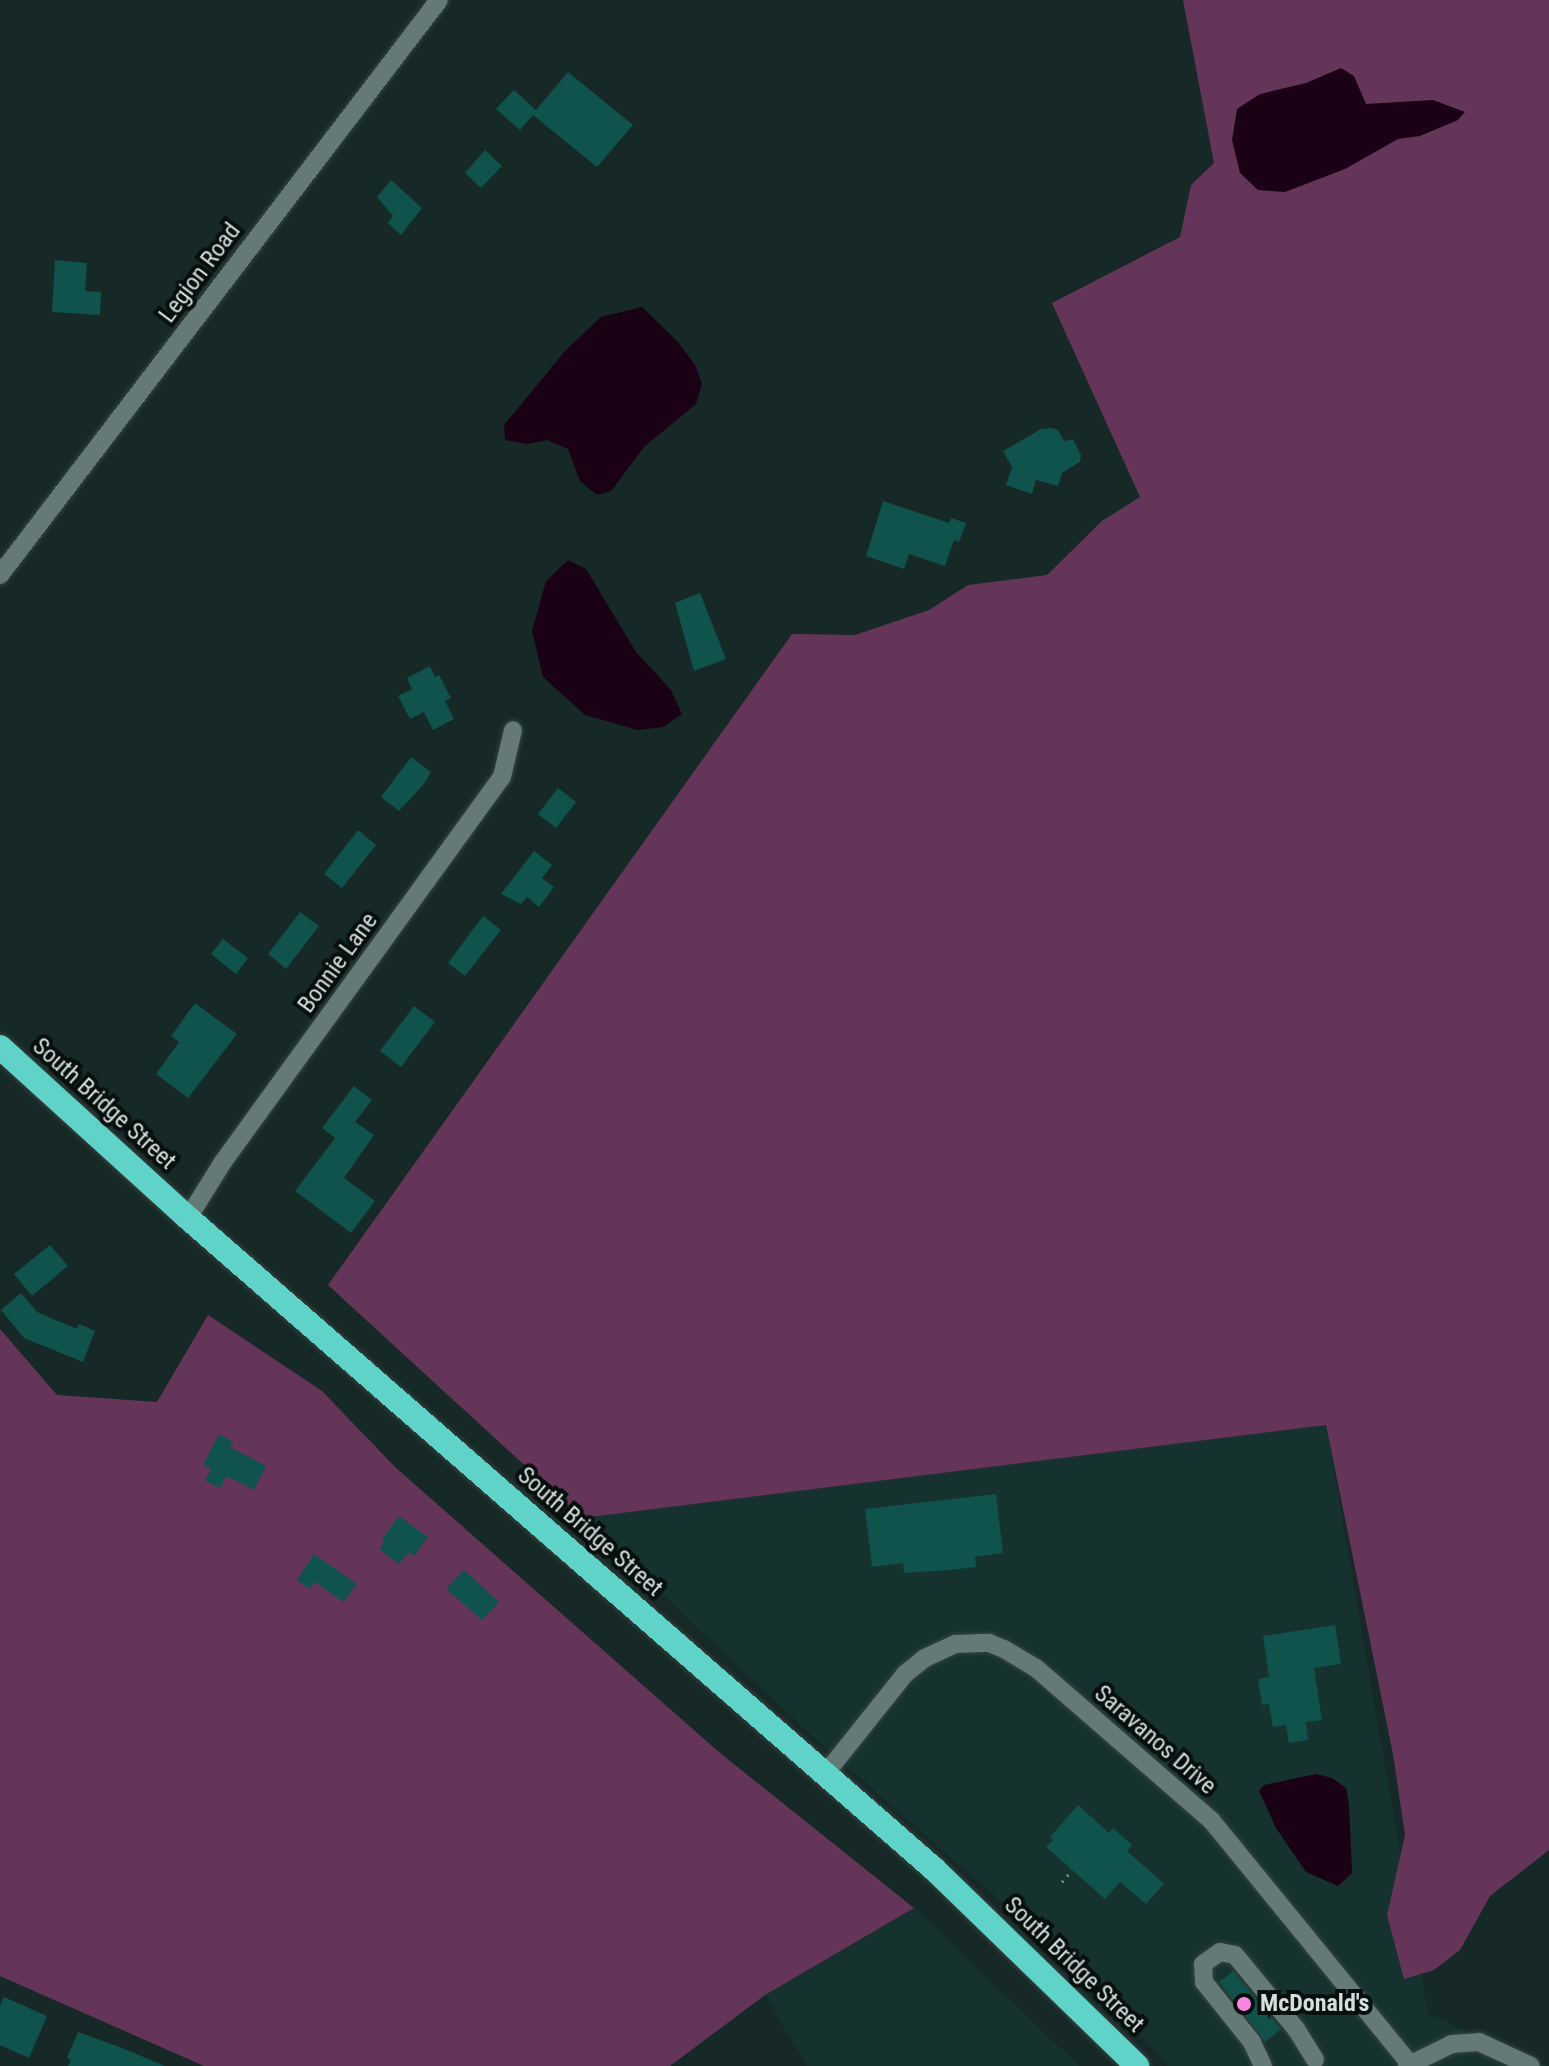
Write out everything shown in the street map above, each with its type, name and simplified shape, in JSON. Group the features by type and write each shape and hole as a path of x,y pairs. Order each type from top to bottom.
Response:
{"highway":[{"name":"South Bridge Street","path":"0,1047 188,1218 826,1773 1001,1932 1137,2066"}],"street":[{"name":"Legion Road","path":"0,575 439,0"},
{"name":"Bonnie Lane","path":"188,1218 223,1162 502,777 513,730"},
{"name":"Saravanos Drive","path":"826,1773 905,1674 925,1658 955,1644 989,1643 1004,1649 1036,1668 1211,1820 1409,2065"},
{"path":"1263,2066 1252,2042 1204,1982 1203,1964 1220,1952 1235,1955 1296,2029 1315,2060"},
{"path":"1409,2065 1452,2044 1479,2042 1531,2066"}],"path":[{"path":"1062,1882 1072,1870"}],"shaded area":[{"path":"1183,0 1549,0 1549,1850 1490,1896 1460,1950 1434,1970 1404,1979 1387,1915 1405,1835 1393,1754 1326,1425 582,1518 328,1285 792,634 855,635 929,610 968,585 1047,575 1102,521 1140,497 1052,303 1180,237 1191,185 1214,163"},
{"path":"1341,68 1354,76 1366,104 1433,100 1465,112 1458,120 1420,136 1398,139 1345,169 1285,192 1258,190 1240,173 1232,140 1237,109 1260,94 1306,83"},
{"path":"642,307 678,342 695,365 702,384 696,404 644,447 611,491 597,495 580,481 568,449 547,440 527,444 505,440 504,425 565,351 601,317"},
{"path":"568,560 586,569 636,652 671,690 682,714 663,727 638,730 585,715 543,677 532,631 546,581"},
{"path":"208,1315 322,1391 395,1467 720,1753 914,1908 765,1995 670,2066 204,2066 0,1976 0,1329 57,1395 157,1402"},
{"path":"1326,1425 1428,2014 1547,2066 1168,2066 1091,1980 806,1731 582,1518"},
{"path":"1316,1774 1332,1778 1346,1788 1352,1873 1338,1886 1306,1872 1276,1828 1259,1791 1264,1785"},
{"path":"914,1908 1079,2066 807,2066 765,1995"}],"building":[{"path":"568,72 633,125 597,167 533,115 520,130 496,109 514,90 536,110"},
{"path":"485,150 502,166 481,188 465,173"},
{"path":"391,180 422,208 401,235 388,223 393,216 377,197"},
{"path":"55,260 87,263 85,291 101,292 100,315 52,312"},
{"path":"1041,429 1058,430 1064,441 1073,439 1081,455 1080,462 1062,473 1058,486 1036,480 1032,494 1006,485 1012,467 1003,451"},
{"path":"883,501 949,523 951,518 966,523 959,542 954,540 945,566 909,554 904,569 866,556"},
{"path":"700,593 726,659 694,671 675,603"},
{"path":"430,666 435,677 439,675 451,698 445,701 454,719 433,730 424,712 410,719 398,696 412,689 407,678"},
{"path":"411,757 431,772 399,811 381,797"},
{"path":"558,788 576,802 556,828 538,814"},
{"path":"358,830 376,845 342,888 324,874"},
{"path":"534,851 552,865 542,878 554,887 539,907 527,897 521,904 501,894"},
{"path":"300,912 319,926 286,969 268,954"},
{"path":"483,916 501,930 465,976 448,963"},
{"path":"223,939 248,958 236,974 211,954"},
{"path":"195,1003 237,1034 188,1098 156,1074 179,1042 171,1036"},
{"path":"414,1006 435,1022 401,1067 380,1051"},
{"path":"354,1086 372,1100 355,1122 374,1135 344,1178 375,1201 351,1233 295,1191 335,1138 322,1128"},
{"path":"50,1245 68,1266 32,1296 14,1274"},
{"path":"21,1293 37,1312 77,1329 79,1324 95,1331 83,1362 24,1338 1,1310"},
{"path":"219,1434 233,1442 230,1447 266,1466 254,1490 226,1476 220,1488 205,1481 211,1469 203,1465"},
{"path":"996,1494 1003,1553 975,1557 976,1567 950,1570 904,1573 903,1563 872,1567 865,1509"},
{"path":"399,1516 428,1537 414,1556 409,1552 399,1564 379,1549 385,1541 382,1539"},
{"path":"314,1554 357,1584 343,1602 315,1582 310,1589 297,1580"},
{"path":"464,1570 499,1602 482,1620 446,1589"},
{"path":"1335,1625 1341,1664 1314,1668 1322,1720 1306,1722 1308,1740 1289,1743 1286,1725 1273,1727 1269,1704 1262,1705 1258,1679 1269,1677 1263,1636"},
{"path":"1078,1805 1109,1833 1113,1828 1132,1845 1127,1851 1164,1884 1146,1904 1120,1882 1105,1899 1046,1847 1053,1840 1050,1837"},
{"path":"1233,1971 1281,2029 1265,2042 1219,1982"},
{"path":"4,1997 47,2016 29,2058 0,2045 0,2005"},
{"path":"78,2032 165,2066 68,2066 71,2060 67,2058"}],"place":[{"name":"McDonald's","path":"1244,2004"}]}
